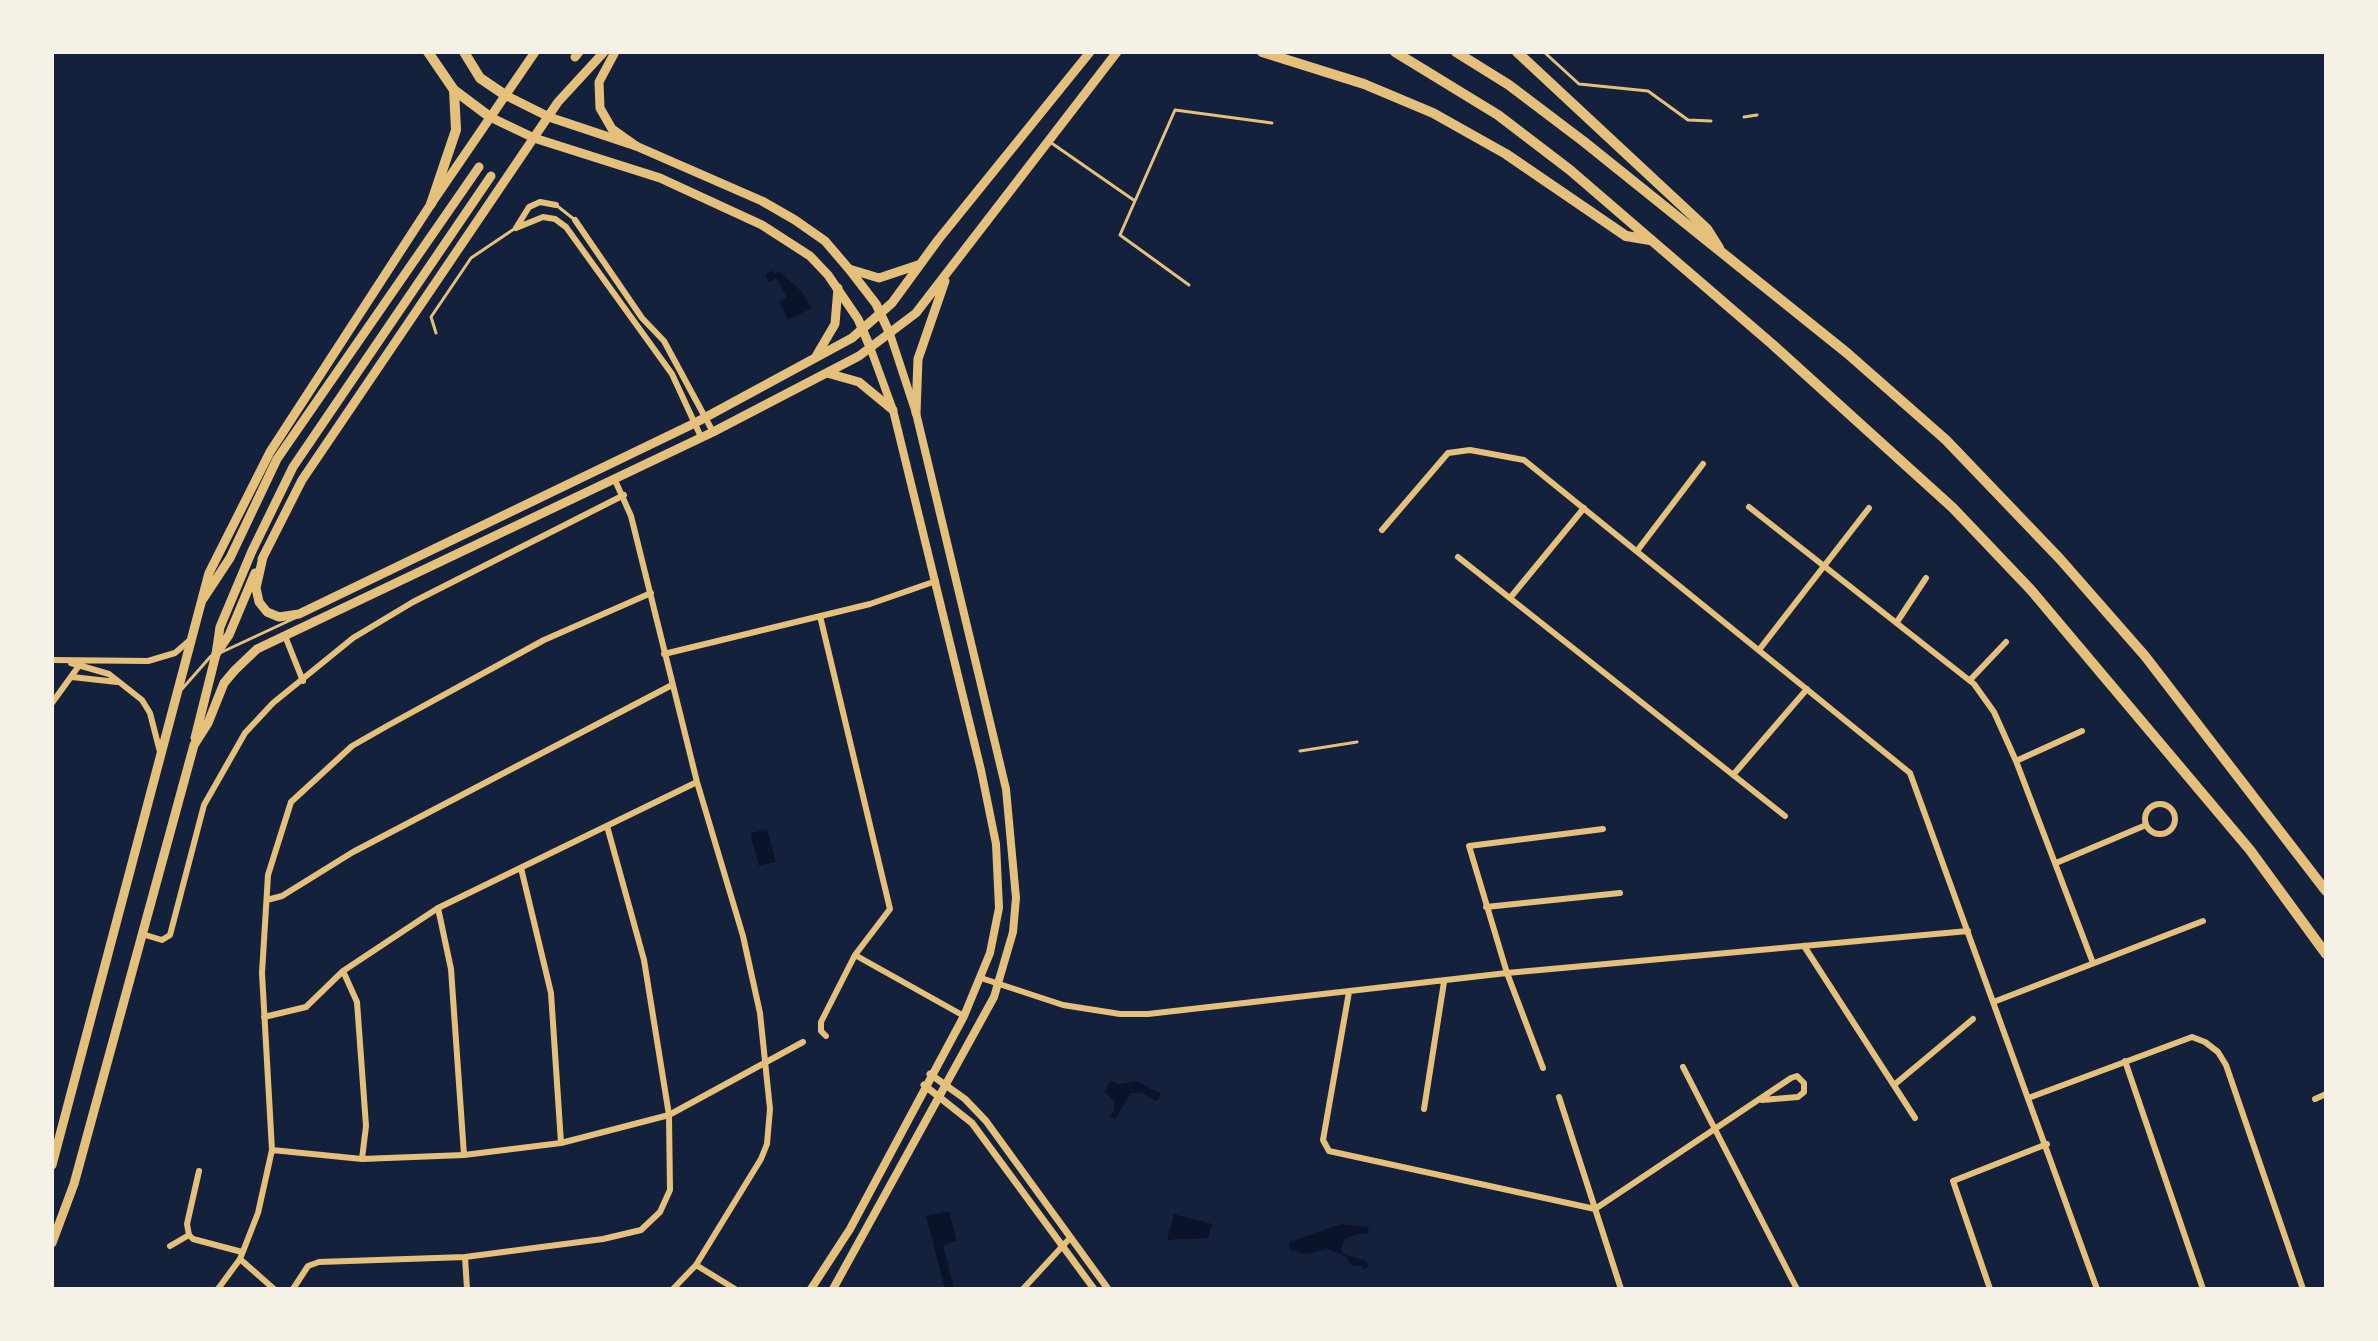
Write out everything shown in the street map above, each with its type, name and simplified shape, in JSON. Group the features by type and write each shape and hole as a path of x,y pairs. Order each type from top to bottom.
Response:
{"highway":[{"path":"464,52 480,78 505,95"},
{"path":"1262,52 1327,70 1433,113 1506,154 1626,236 1650,240"},
{"path":"1395,52 1498,115 1570,170 1772,344 1953,508 2021,580 2250,850 2326,954"},
{"path":"1456,52 1546,113 1847,353 1946,440 2039,537 2145,656 2326,891"},
{"path":"1517,52 1707,229 1722,254"},
{"path":"430,55 454,90 490,117"},
{"path":"431,204 456,130 454,90"}],"main road":[{"path":"52,1165 180,692 209,573 270,452 431,204 535,52"},
{"path":"216,654 229,635 263,557 302,480 534,138 579,77 604,52"},
{"path":"615,52 599,82 600,108 612,129 636,146"},
{"path":"263,557 256,588 259,602 279,617 299,614 695,423 813,361 863,330 882,314 1090,52"},
{"path":"194,745 224,683 257,649 713,432 827,373 890,334 916,313 1117,52"},
{"path":"505,95 549,117 636,146 762,201 825,241 882,314 916,413 1006,789 1016,898 1013,932 999,984 833,1289"},
{"path":"490,117 534,138 660,178 762,225 810,256 838,288 863,330 893,410 996,844 999,908 981,978 964,1016 924,1085 850,1229 811,1289"},
{"path":"203,599 230,558 277,459 479,167"},
{"path":"52,1243 76,1175 194,745 225,614 293,467 491,176"},
{"path":"849,269 879,278 920,264"},
{"path":"916,413 918,359 947,274"},
{"path":"813,361 835,324 838,288"},
{"path":"827,373 859,382 893,410"}],"street":[{"path":"516,228 529,207 540,202 556,205"},
{"path":"516,228 543,217 555,219 566,227 672,374 701,437"},
{"path":"575,220 642,318 664,341 713,432"},
{"path":"1382,530 1437,463 1458,450 1524,460 1910,773 2031,1097 2097,1289"},
{"path":"1637,551 1703,464"},
{"path":"614,478 624,495 697,782 743,936 760,1013 770,1109 767,1144 696,1265 673,1289"},
{"path":"142,934 162,940 170,935 204,805 224,764 245,733 353,638 413,602 624,495"},
{"path":"1749,507 1971,679 1994,712 2016,761 2093,963"},
{"path":"1510,598 1584,508"},
{"path":"1759,650 1869,508"},
{"path":"1458,557 1785,816"},
{"path":"1897,622 1926,578"},
{"path":"664,654 870,604 936,581"},
{"path":"218,1289 241,1255 258,1213 272,1150 262,973 268,875 291,802 327,766 387,726 544,640 651,593"},
{"path":"820,616 890,909 855,955 821,1022 821,1031 826,1036"},
{"path":"285,636 303,681"},
{"path":"80,664 148,661 175,653 192,638"},
{"path":"1971,679 2006,642"},
{"path":"52,660 80,664 109,674 142,700 150,713 162,759"},
{"path":"297,662 314,671"},
{"path":"52,703 80,664"},
{"path":"72,677 120,682"},
{"path":"267,900 282,896 353,852 672,685"},
{"path":"1733,775 1807,689"},
{"path":"2016,761 2082,731"},
{"path":"264,1017 306,1007 343,971 438,908 697,782"},
{"path":"2157,804 2169,807 2175,817 2167,833 2154,834 2146,825 2147,812 2157,804"},
{"path":"2056,863 2146,825"},
{"path":"293,1289 308,1266 319,1262 465,1257 603,1239 641,1230 660,1212 670,1190 669,1115 644,960 607,826"},
{"path":"1543,1068 1507,973 1486,907 1471,843 1603,829"},
{"path":"521,868 551,993 561,1143"},
{"path":"1486,907 1620,893"},
{"path":"438,908 451,969 464,1155"},
{"path":"1996,1001 2203,921"},
{"path":"981,978 1063,1005 1120,1014 1507,973 1968,931"},
{"path":"1804,946 1915,1118"},
{"path":"855,955 964,1016"},
{"path":"343,971 357,1002 365,1112 362,1159"},
{"path":"1424,1109 1444,982"},
{"path":"1349,992 1323,1140 1329,1151 1595,1209 1791,1078 1797,1076 1804,1083 1804,1092 1798,1097 1762,1100"},
{"path":"1894,1085 1973,1019"},
{"path":"2031,1097 2192,1037 2218,1052 2303,1289"},
{"path":"272,1150 362,1159 464,1155 561,1143 669,1115 803,1042"},
{"path":"2125,1061 2203,1289"},
{"path":"1683,1067 1718,1128 1797,1289"},
{"path":"930,1074 986,1121 1108,1289"},
{"path":"924,1085 972,1123 1094,1289"},
{"path":"2315,1099 2326,1094"},
{"path":"1559,1097 1621,1289"},
{"path":"1990,1289 1953,1181 2047,1144"},
{"path":"199,1171 187,1224 189,1235 241,1255 274,1289"},
{"path":"170,1246 189,1235"},
{"path":"1023,1289 1070,1238"},
{"path":"465,1257 467,1289"},
{"path":"696,1265 735,1289"}],"lane":[{"path":"1544,52 1579,84 1648,91 1680,116 1711,121"},
{"path":"1189,285 1120,235 1175,110 1272,123"},
{"path":"1744,117 1757,115"},
{"path":"1050,142 1135,201"},
{"path":"556,205 575,220"},
{"path":"436,333 431,317 471,258 516,228"},
{"path":"180,692 199,665 216,654 291,622 299,614"},
{"path":"1300,751 1357,742"}],"water":[{"path":"772,270 775,274 779,271 803,293 811,308 788,320 779,302 787,297 776,278 769,282 765,274"},
{"path":"767,829 776,862 759,866 750,833"},
{"path":"1110,1081 1120,1084 1137,1081 1161,1094 1157,1101 1142,1093 1131,1093 1115,1119 1109,1116 1114,1110 1114,1101 1105,1092"},
{"path":"949,1211 957,1241 943,1245 954,1288 945,1289 926,1216"},
{"path":"1174,1214 1212,1224 1208,1238 1167,1240"},
{"path":"1341,1224 1368,1227 1369,1234 1356,1234 1345,1239 1341,1249 1344,1254 1365,1261 1369,1266 1364,1270 1362,1266 1352,1266 1345,1256 1328,1249 1306,1254 1290,1250 1289,1242"}]}
